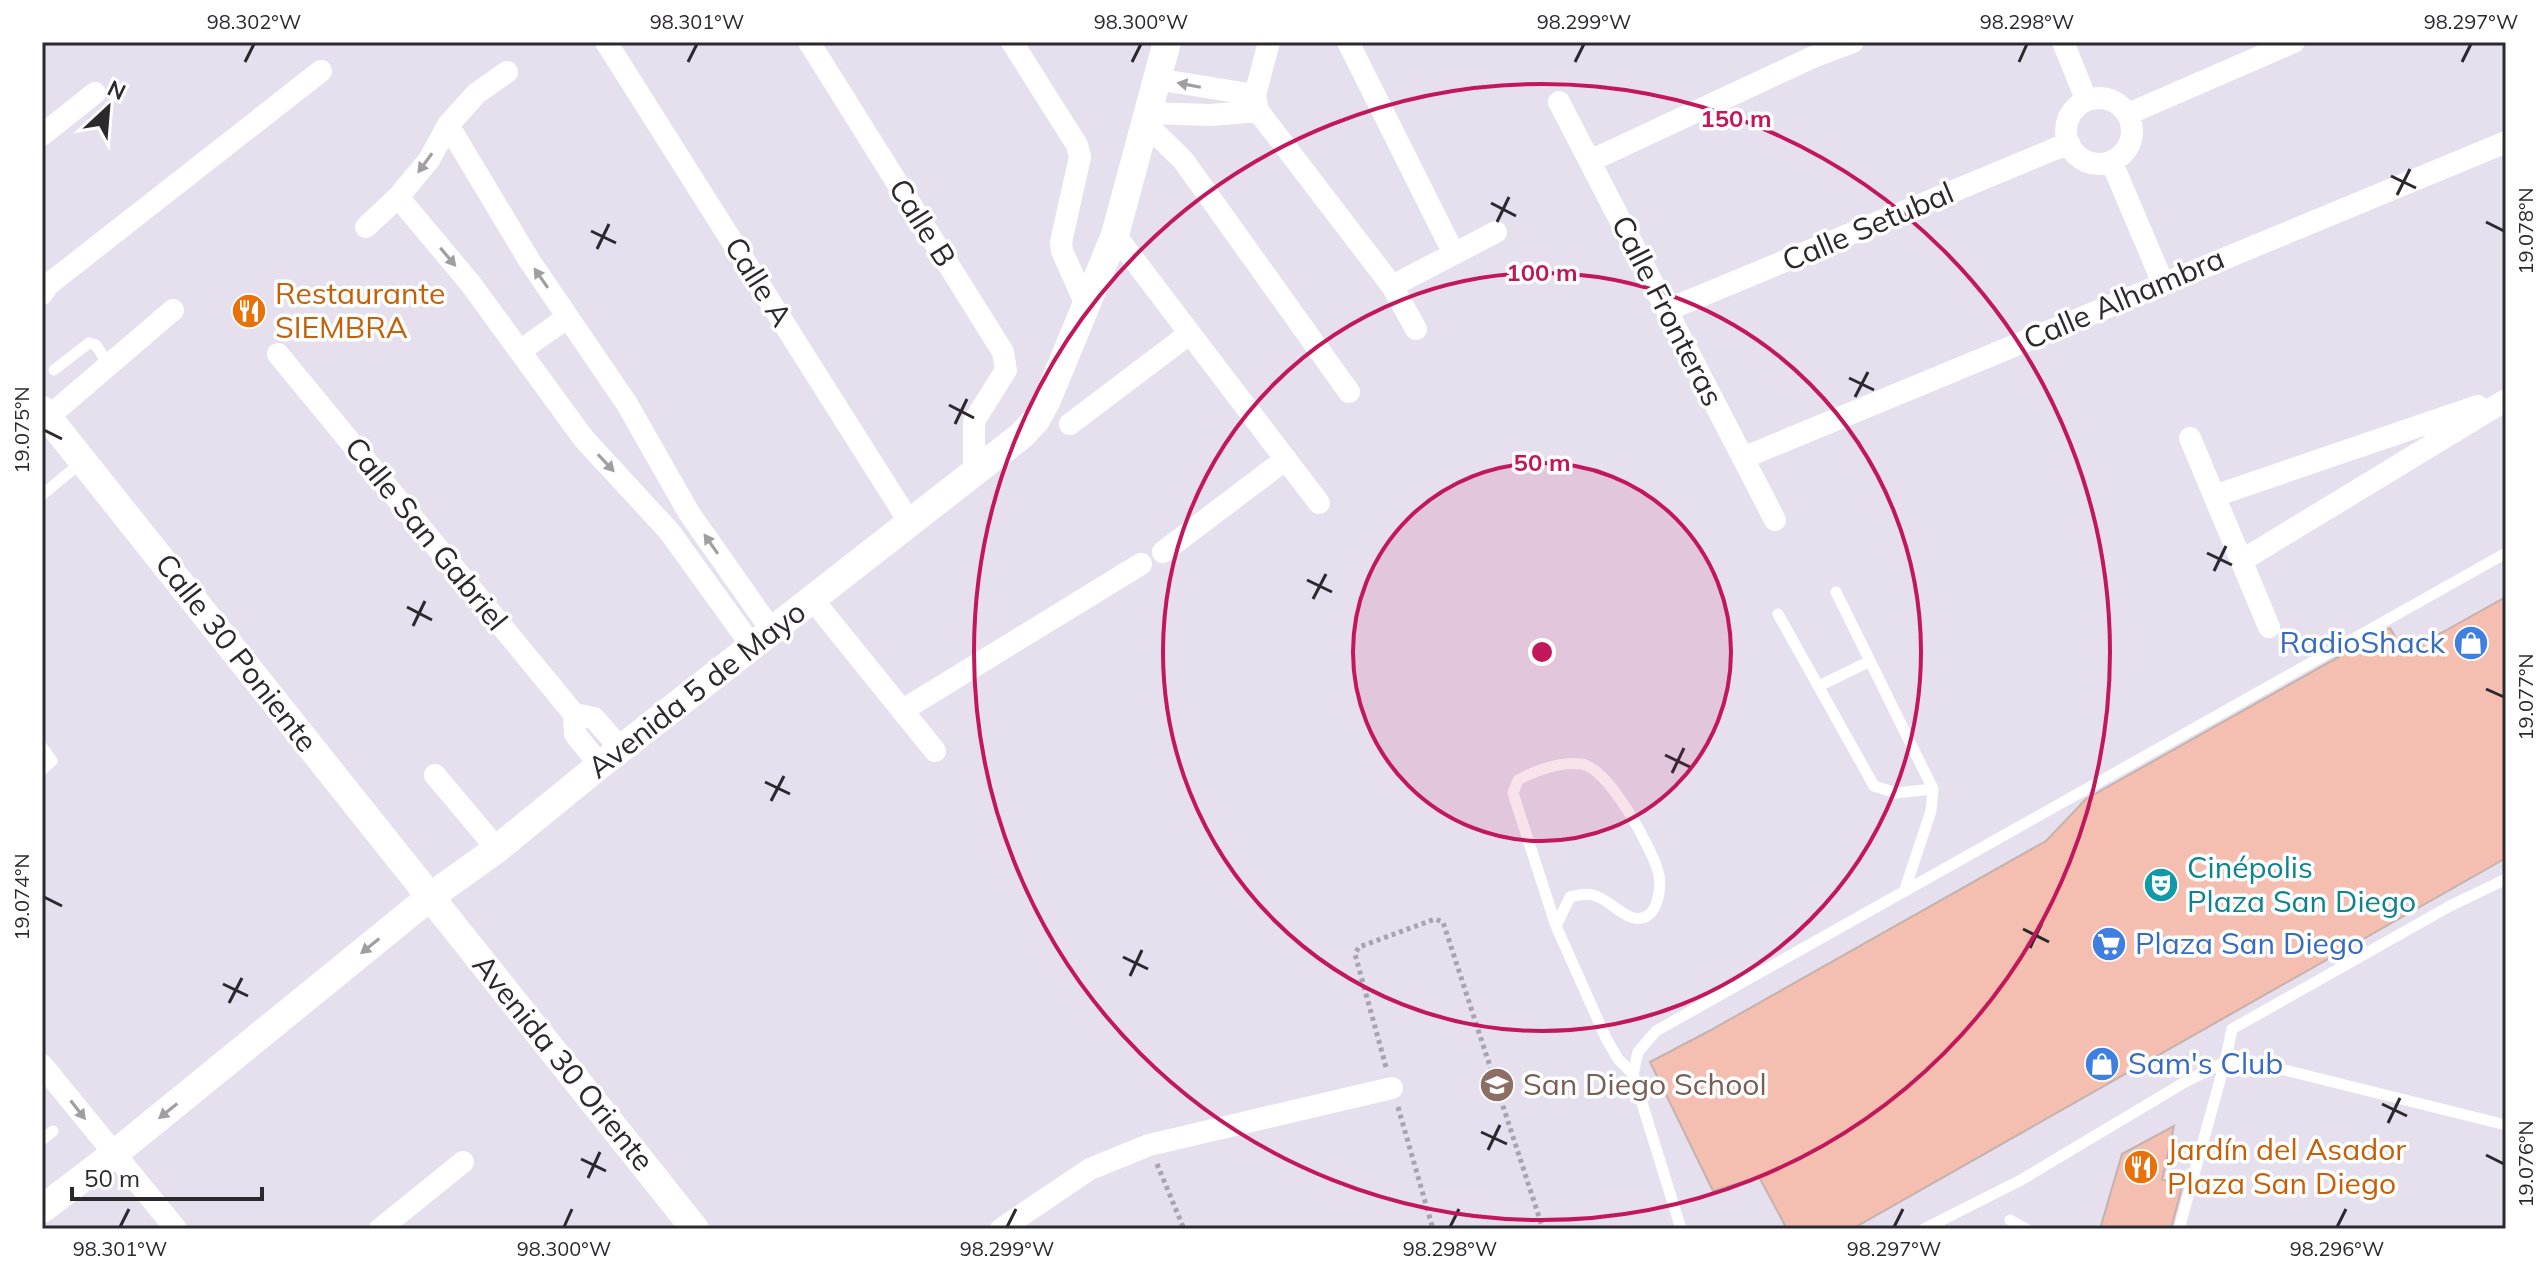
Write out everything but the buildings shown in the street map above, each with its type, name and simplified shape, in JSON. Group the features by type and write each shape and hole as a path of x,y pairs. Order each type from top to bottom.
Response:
{"street":[{"name":"Calle A","path":"606,42 910,523"},
{"name":"Calle B","path":"809,42 1003,352 1006,370 974,421 974,473"},
{"path":"1012,42 1077,145 1080,157 1061,242 1062,251 1087,307"},
{"name":"Avenida 5 de Mayo","path":"43,1207 113,1155 430,897 497,849 1022,435 1036,420 1087,307 1115,235 1167,42"},
{"path":"1256,103 1269,42"},
{"path":"1348,42 1454,254"},
{"path":"1590,161 1813,57 1853,42"},
{"path":"2063,42 2086,99"},
{"path":"2128,114 2294,42"},
{"path":"42,294 49,284 321,71"},
{"path":"366,227 398,197 429,160 448,125 477,93 507,72"},
{"path":"1156,79 1256,103 1392,286 1416,329"},
{"path":"42,135 95,93"},
{"path":"2108,98 2126,109 2128,114 2133,129 2128,149 2112,163 2091,164 2073,152 2065,133 2070,112 2086,99 2108,98"},
{"name":"Calle Fronteras","path":"1559,102 1775,520"},
{"path":"1146,117 1211,115 1256,103"},
{"path":"1146,117 1183,160 1349,392"},
{"path":"448,125 529,260 627,404 762,638"},
{"name":"Calle Alhambra","path":"1743,458 2506,142"},
{"name":"Calle Setubal","path":"1667,310 2069,143"},
{"path":"2112,163 2163,283"},
{"path":"398,197 470,283 584,439 762,638"},
{"path":"1392,286 1496,232"},
{"path":"1115,235 1319,503"},
{"path":"45,414 109,366 173,310"},
{"path":"520,351 568,317"},
{"path":"1070,424 1189,334"},
{"name":"Calle San Gabriel","path":"278,354 574,714 575,734 610,757"},
{"path":"2214,496 2506,398"},
{"path":"2241,561 2506,398"},
{"name":"Calle 30 Poniente","path":"45,414 430,897"},
{"path":"2190,438 2269,627"},
{"path":"1163,552 1286,459"},
{"path":"903,710 1141,564"},
{"path":"813,600 935,751"},
{"path":"435,775 497,849"},
{"name":"Avenida 30 Oriente","path":"430,897 695,1229"},
{"path":"42,1065 176,1229"},
{"path":"1001,1229 1090,1169 1149,1145 1392,1088"},
{"path":"380,1229 463,1162"}],"lane":[{"path":"54,370 89,343 96,345 109,366"},
{"path":"42,495 83,460"},
{"path":"1633,1074 1638,1052 1656,1031 2506,553"},
{"path":"1836,592 1933,789 1931,811 1904,892"},
{"path":"1778,614 1874,786 1896,793 1933,789"},
{"path":"1819,686 1870,661"},
{"path":"42,747 52,761 42,770"},
{"path":"1556,926 1570,897 1595,895 1632,918 1643,918 1651,914 1660,890 1659,872 1628,811 1610,783 1584,764 1563,764 1537,770 1518,780 1513,793 1556,926 1606,1038 1618,1059 1633,1074 1681,1229"},
{"path":"2179,1229 2232,1029 2450,906 2506,879"},
{"path":"1924,1229 2021,1180 2185,1082 2225,1062 2256,1063 2297,1072 2506,1125"},
{"path":"42,1140 53,1131"},
{"path":"2010,1220 2026,1229"}],"path":[{"path":"1355,954 1359,947 1435,919 1443,922 1543,1229"},
{"path":"1149,1145 1184,1229"}],"place":[{"name":"Restaurante SIEMBRA","path":"249,311"},
{"name":"RadioShack","path":"2471,643"},
{"name":"Cinépolis Plaza San Diego","path":"2161,885"},
{"name":"Plaza San Diego","path":"2109,944"},
{"name":"Sam's Club","path":"2102,1064"},
{"name":"San Diego School","path":"1497,1085"},
{"name":"Jardín del Asador Plaza San Diego","path":"2141,1167"}]}
